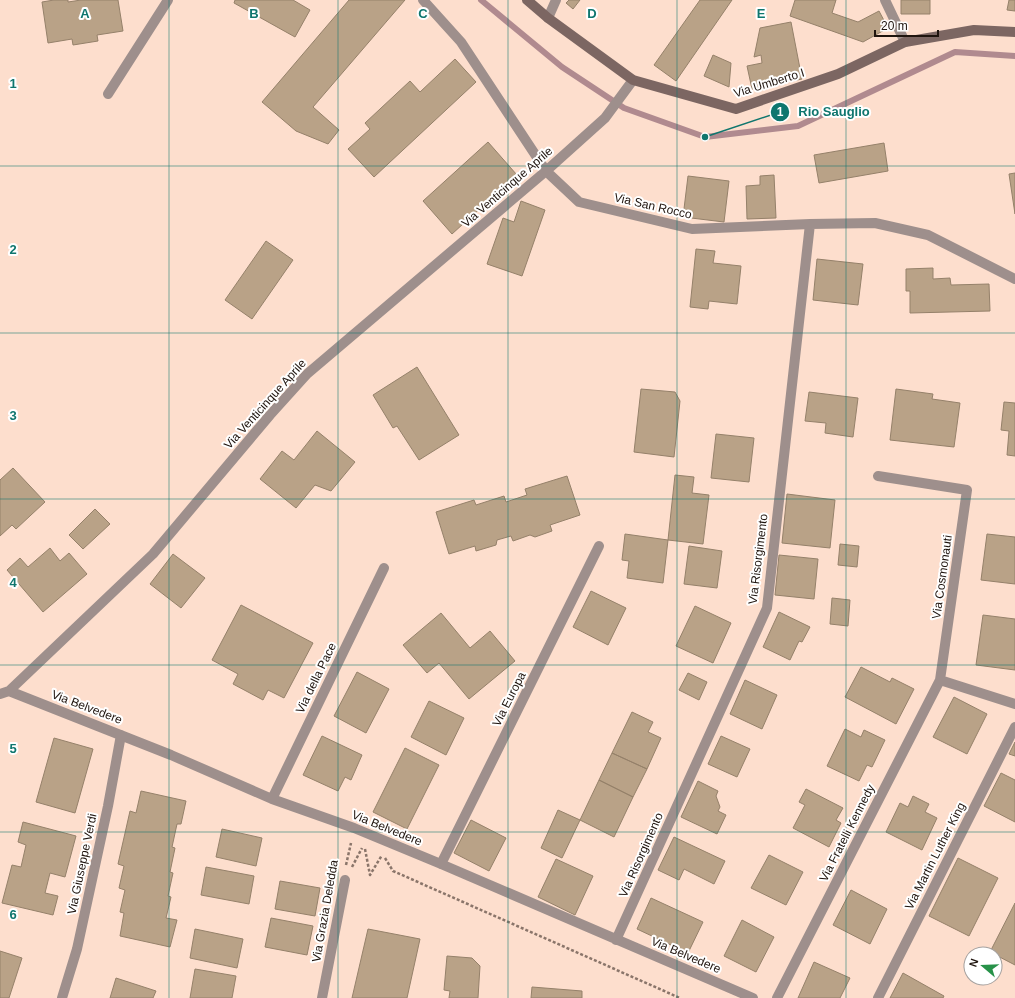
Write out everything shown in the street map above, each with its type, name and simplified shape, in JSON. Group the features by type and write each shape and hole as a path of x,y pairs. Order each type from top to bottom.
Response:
{"street":[{"path":"108,94 168,0"},
{"name":"Via San Rocco","path":"424,0 461,42 546,171 579,202 692,229 810,224 876,224 928,235 1015,279"},
{"name":"Via Umberto I","path":"527,0 548,18 633,80 736,109 838,74 905,42 974,30 1015,32"},
{"path":"548,18 556,0"},
{"path":"885,0 905,42"},
{"name":"Via Venticinque Aprile","path":"4,692 153,554 270,415 307,374 546,171 605,118 633,80"},
{"name":"Via Risorgimento","path":"616,940 767,608 810,224"},
{"name":"Via Cosmonauti","path":"878,476 967,490 940,680"},
{"name":"Via Europa","path":"441,864 599,546"},
{"name":"Via della Pace","path":"272,799 384,568"},
{"path":"940,680 1015,704"},
{"name":"Via Fratelli Kennedy","path":"777,998 940,680"},
{"name":"Via Belvedere","path":"4,692 121,735 272,799 354,828 753,998"},
{"name":"Via Martin Luther King","path":"878,998 1015,726"},
{"name":"Via Giuseppe Verdi","path":"62,998 77,949 108,806 121,735"},
{"name":"Via Grazia Deledda","path":"322,998 346,880"}],"path":[{"name":"Via Grazia Deledda","path":"346,880 346,865 354,828"},
{"path":"346,880 364,844 370,875 383,855 393,871 680,998"}],"building":[{"path":"68,0 68,2 81,0 118,0 123,31 97,35 98,41 73,45 72,39 48,43 42,2"},
{"path":"235,0 293,0 310,10 295,37 234,3"},
{"path":"349,0 405,0 313,107 339,130 328,144 296,131 262,102"},
{"path":"569,0 580,0 573,9 566,3"},
{"path":"700,0 732,0 676,81 654,65"},
{"path":"795,0 836,0 832,13 858,22 879,11 888,28 863,42 790,16"},
{"path":"901,0 930,0 930,14 901,14"},
{"path":"1009,0 1015,0 1015,11 1007,10"},
{"path":"791,22 802,79 752,89 747,66 762,63 761,55 754,57 760,28"},
{"path":"713,55 731,63 729,87 704,76"},
{"path":"455,59 476,82 374,177 348,149 370,129 365,123 410,81 420,92"},
{"path":"488,142 517,175 452,234 423,201"},
{"path":"884,143 888,171 819,183 814,155"},
{"path":"1015,173 1015,214 1009,174"},
{"path":"774,175 776,218 747,219 746,186 760,185 760,176"},
{"path":"688,176 729,181 724,222 683,217"},
{"path":"521,201 545,210 522,276 487,264 503,218 514,222"},
{"path":"266,241 293,260 252,319 225,300"},
{"path":"696,249 715,251 713,263 741,266 737,304 709,301 708,309 690,307"},
{"path":"817,259 863,264 858,305 813,300"},
{"path":"933,268 933,279 950,278 951,285 989,284 990,311 910,313 910,291 906,291 906,269"},
{"path":"417,367 459,435 419,460 397,426 393,428 373,395"},
{"path":"641,389 675,392 680,401 674,457 634,452"},
{"path":"896,389 933,394 932,399 960,403 954,447 890,440"},
{"path":"809,392 858,398 853,437 825,433 826,423 805,421"},
{"path":"1004,402 1015,403 1015,456 1007,455 1009,431 1001,430"},
{"path":"317,431 355,462 331,491 315,485 296,508 260,479 282,451 294,460"},
{"path":"716,434 754,438 749,482 711,478"},
{"path":"13,468 45,502 16,529 12,525 0,536 0,480"},
{"path":"675,475 694,477 692,493 709,495 703,544 668,540"},
{"path":"567,476 580,515 550,525 552,531 535,537 530,535 513,541 511,536 497,540 496,545 476,551 475,546 449,554 436,512 474,500 476,505 504,496 506,502 527,495 525,489"},
{"path":"787,494 835,500 830,548 782,543"},
{"path":"95,509 110,524 83,549 69,535"},
{"path":"625,534 668,540 663,583 627,578 629,561 622,560"},
{"path":"987,534 1015,537 1015,584 981,580"},
{"path":"840,544 859,546 857,567 838,565"},
{"path":"689,546 722,551 717,588 684,584"},
{"path":"50,548 60,561 69,553 87,574 43,612 7,570 20,558 28,567"},
{"path":"173,554 205,578 181,608 150,584"},
{"path":"779,555 818,559 814,599 775,595"},
{"path":"591,591 626,608 608,645 573,627"},
{"path":"832,598 850,600 848,626 830,624"},
{"path":"241,605 313,643 284,698 268,690 263,700 233,684 238,674 212,660"},
{"path":"695,606 731,623 713,663 676,646"},
{"path":"779,612 810,627 802,642 799,641 790,660 763,647"},
{"path":"441,613 470,648 490,631 515,661 469,699 439,663 427,673 403,645"},
{"path":"983,615 1015,619 1015,670 976,665"},
{"path":"861,667 890,682 892,678 914,689 896,724 845,697"},
{"path":"357,672 389,689 366,733 334,716"},
{"path":"688,673 707,682 699,700 679,690"},
{"path":"745,680 777,695 762,729 730,714"},
{"path":"954,697 987,714 967,754 933,737"},
{"path":"429,701 464,718 446,755 411,737"},
{"path":"632,712 653,722 648,732 661,738 647,769 612,753"},
{"path":"845,729 861,737 864,730 885,740 872,767 867,765 859,781 827,766"},
{"path":"322,736 362,755 351,780 345,777 338,791 303,775"},
{"path":"721,736 750,749 737,777 708,764"},
{"path":"54,738 93,749 75,813 36,802"},
{"path":"1015,742 1015,756 1009,754"},
{"path":"405,748 439,765 407,829 373,812"},
{"path":"612,753 647,769 633,797 599,780"},
{"path":"1001,773 1015,780 1015,822 984,806"},
{"path":"599,780 633,797 614,837 580,820"},
{"path":"698,781 718,791 716,796 720,807 718,811 726,815 717,834 681,817"},
{"path":"806,789 843,808 836,820 841,823 829,847 793,828 805,805 799,802"},
{"path":"141,791 186,801 181,824 177,824 172,847 175,848 170,872 173,873 168,896 171,897 166,918 177,920 170,947 120,936 124,913 120,912 125,890 119,888 124,866 118,864 130,811 136,813"},
{"path":"913,796 929,804 925,812 937,818 922,850 886,832 900,803 908,807"},
{"path":"558,810 580,820 562,858 541,848"},
{"path":"471,820 506,838 489,871 454,853"},
{"path":"23,822 76,836 65,877 50,873 45,893 58,896 53,915 2,903 12,865 21,867 26,845 18,842"},
{"path":"222,829 262,838 256,866 216,857"},
{"path":"674,837 725,861 714,884 684,869 679,880 658,870"},
{"path":"769,855 803,872 786,905 751,888"},
{"path":"958,858 998,878 969,936 929,916"},
{"path":"556,859 593,876 575,915 538,897"},
{"path":"206,867 254,876 249,904 201,895"},
{"path":"280,881 320,888 315,916 275,909"},
{"path":"851,890 887,909 870,944 833,925"},
{"path":"651,898 703,922 688,953 637,929"},
{"path":"1015,903 1015,965 1003,959 1003,946 993,946"},
{"path":"271,918 313,926 307,955 265,947"},
{"path":"742,920 774,937 756,972 724,956"},
{"path":"195,929 243,939 237,968 190,958"},
{"path":"368,929 420,939 407,998 352,998"},
{"path":"0,951 22,958 9,998 0,998"},
{"path":"447,956 472,958 480,966 478,998 449,998 450,991 444,990"},
{"path":"814,962 850,978 840,998 798,998"},
{"path":"195,969 236,976 232,998 190,998"},
{"path":"903,973 944,996 943,998 890,998"},
{"path":"116,978 156,991 153,998 110,998"},
{"path":"532,987 582,991 582,998 531,998"}],"waterway":[{"path":"481,0 562,67 624,108 705,137 798,126 955,52 1015,56"}],"place":[{"name":"Rio Sauglio","path":"705,137"}]}
